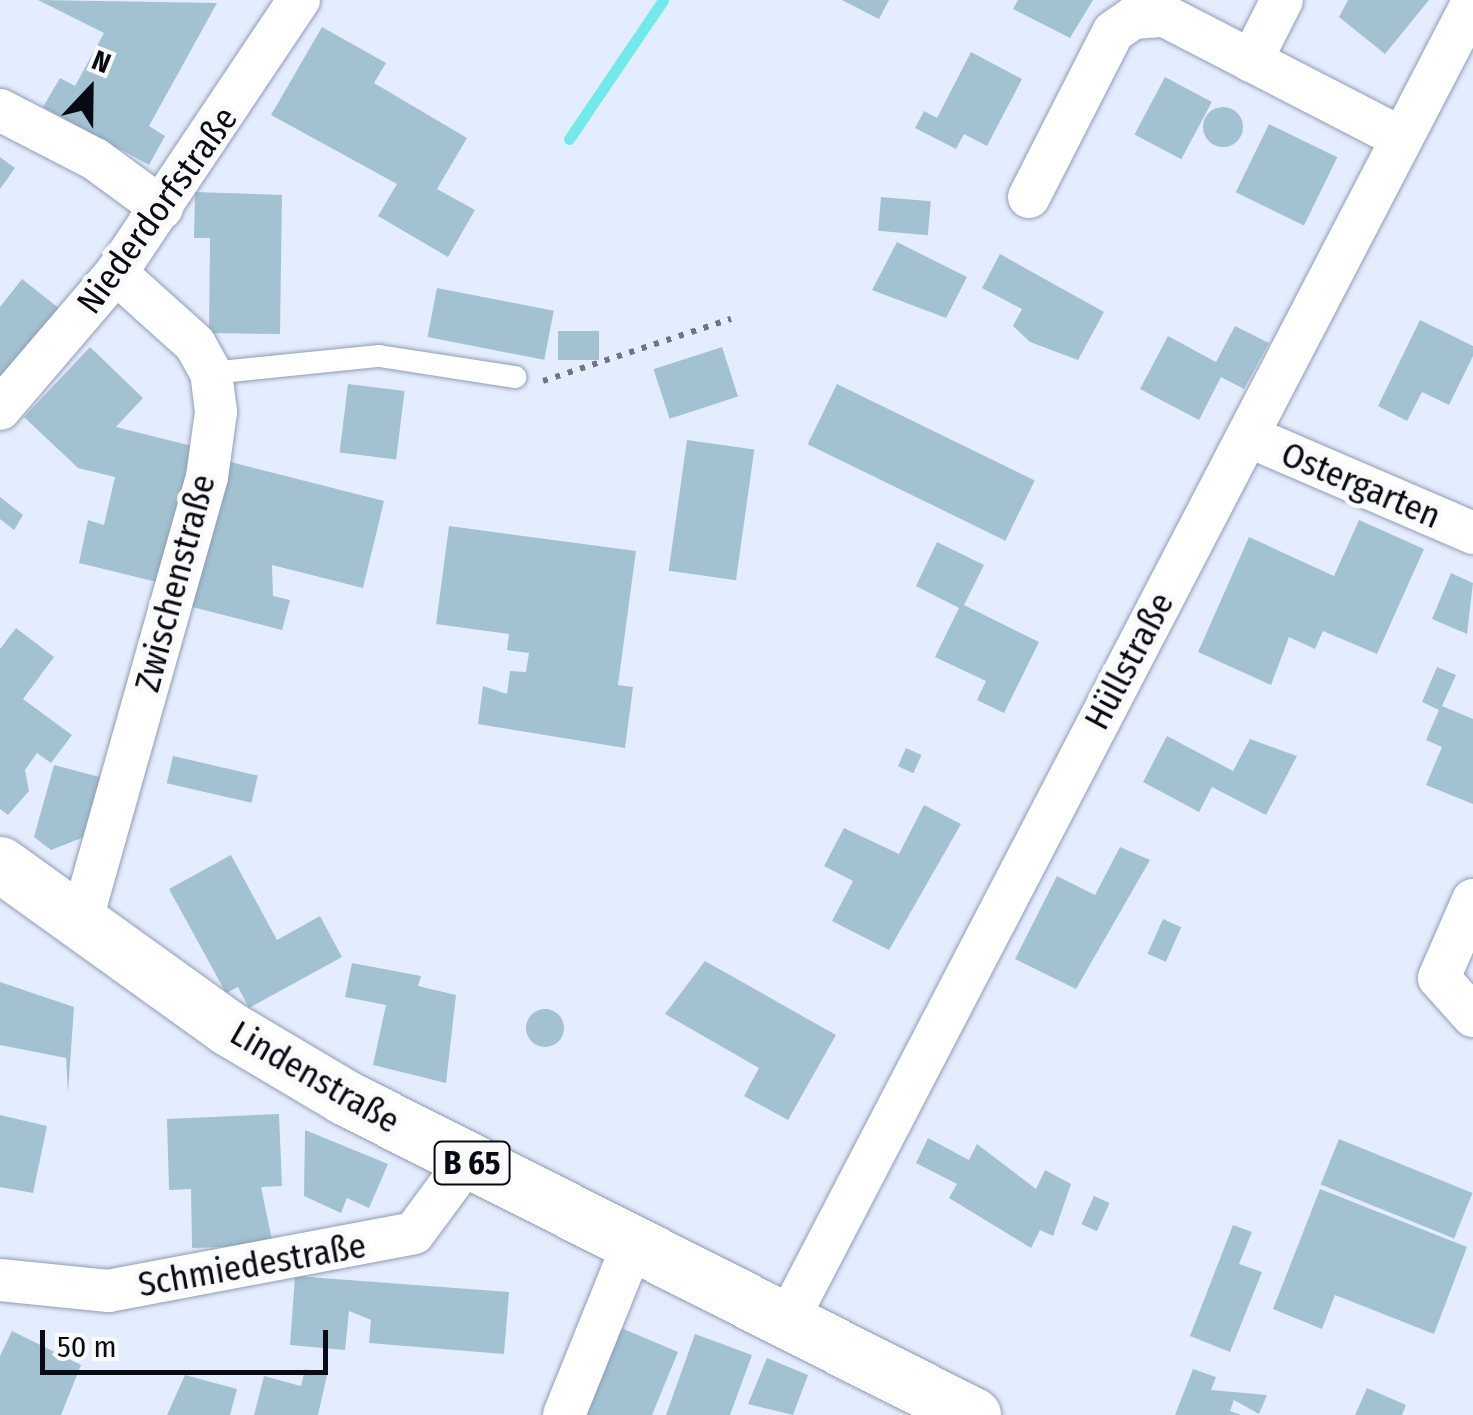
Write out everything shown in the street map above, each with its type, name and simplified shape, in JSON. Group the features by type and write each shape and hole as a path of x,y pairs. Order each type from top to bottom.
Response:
{"main road":[{"name":"Lindenstraße","path":"0,864 71,920 228,1028 467,1160 973,1415"}],"street":[{"name":"Niederdorfstraße","path":"0,409 116,273 299,0"},
{"path":"1251,61 1282,0"},
{"name":"Hüllstraße","path":"787,1321 1473,2"},
{"path":"1029,197 1113,32 1133,18 1165,16 1401,138"},
{"path":"0,110 95,159 162,208"},
{"path":"116,273 177,321 212,373"},
{"name":"Zwischenstraße","path":"71,920 87,901 207,477 212,373"},
{"name":"Ostergarten","path":"1248,436 1473,534"},
{"path":"1473,900 1440,978 1473,1016"},
{"name":"Schmiedestraße","path":"0,1280 108,1291 414,1233 467,1160"},
{"path":"564,1415 633,1244"}],"lane":[{"path":"212,373 380,356 515,377"}],"path":[{"path":"515,377 549,382 731,318"}],"building":[{"path":"38,0 217,3 149,126 165,136 149,165 43,107 60,78 75,86 104,33"},
{"path":"842,0 889,0 879,19"},
{"path":"1018,0 1093,0 1070,38 1013,9"},
{"path":"1348,0 1429,0 1385,54 1339,17"},
{"path":"322,27 386,63 374,83 467,138 437,189 475,210 448,257 378,216 397,184 271,115"},
{"path":"971,52 1022,79 987,146 964,134 956,149 915,128 924,111 937,118"},
{"path":"1165,77 1212,102 1181,159 1134,134"},
{"path":"1223,107 1237,113 1243,127 1237,141 1223,147 1209,141 1203,127 1209,113"},
{"path":"1269,124 1337,157 1304,226 1236,192"},
{"path":"0,157 15,168 0,189"},
{"path":"195,192 282,195 280,334 209,333 210,238 194,238"},
{"path":"881,197 931,201 928,235 878,231"},
{"path":"897,242 967,277 946,318 872,290"},
{"path":"1000,254 1104,312 1078,360 1030,342 1013,326 1022,309 982,288"},
{"path":"22,279 60,309 0,377 0,307"},
{"path":"437,288 554,311 544,360 427,337"},
{"path":"1420,320 1473,346 1473,356 1449,405 1422,392 1407,421 1378,406"},
{"path":"1235,326 1269,343 1244,389 1221,377 1199,420 1140,389 1168,336 1216,362"},
{"path":"558,331 599,331 599,360 558,360"},
{"path":"90,347 143,398 116,427 200,448 157,582 79,563 88,520 104,525 115,477 78,468 24,417"},
{"path":"722,347 738,396 670,419 654,369"},
{"path":"348,384 405,391 396,459 340,452"},
{"path":"837,384 1035,480 1005,541 808,444"},
{"path":"687,440 754,449 736,580 669,571"},
{"path":"223,460 384,501 363,588 272,565 273,596 290,600 282,630 188,606"},
{"path":"0,497 23,515 14,530 0,519"},
{"path":"1359,520 1424,549 1377,654 1323,631 1315,649 1289,637 1271,685 1198,652 1249,537 1334,576"},
{"path":"449,526 636,551 618,685 633,687 625,748 478,724 483,686 507,694 510,671 526,672 529,653 507,650 509,634 436,624"},
{"path":"937,542 984,565 964,605 1039,642 1004,713 977,700 986,681 935,657 959,608 916,586"},
{"path":"1451,573 1473,583 1467,634 1432,619"},
{"path":"16,628 54,657 23,699 72,735 51,763 37,753 25,770 29,791 8,815 0,809 0,649"},
{"path":"1437,667 1456,675 1442,706 1473,719 1473,804 1426,785 1442,747 1426,740 1439,710 1422,702"},
{"path":"1167,736 1233,771 1250,739 1297,756 1266,815 1212,787 1199,812 1143,782"},
{"path":"906,748 922,755 913,773 898,766"},
{"path":"173,756 258,776 251,803 167,783"},
{"path":"54,765 107,779 92,834 51,850 34,837"},
{"path":"924,805 961,824 889,950 832,921 853,881 824,866 844,828 899,854"},
{"path":"1120,847 1150,860 1076,989 1015,959 1057,876 1095,895"},
{"path":"231,855 277,940 320,916 342,957 249,1008 238,987 226,993 169,889"},
{"path":"1163,919 1181,927 1166,962 1148,954"},
{"path":"705,961 836,1035 788,1120 744,1096 759,1068 665,1014"},
{"path":"352,963 421,976 418,986 456,995 446,1083 373,1065 386,1005 345,997"},
{"path":"0,982 74,1007 68,1093 66,1058 0,1045"},
{"path":"545,1009 558,1015 564,1028 558,1041 545,1047 532,1041 526,1028 532,1015"},
{"path":"279,1114 282,1186 261,1187 273,1245 192,1248 191,1189 169,1190 167,1119"},
{"path":"0,1115 47,1126 33,1193 0,1187"},
{"path":"305,1130 388,1164 369,1208 347,1198 341,1213 304,1196"},
{"path":"928,1138 969,1160 977,1144 1036,1189 1045,1170 1071,1184 1053,1236 1040,1230 1031,1248 949,1198 957,1184 916,1163"},
{"path":"1339,1139 1473,1193 1454,1238 1321,1184"},
{"path":"1320,1189 1467,1247 1434,1334 1335,1295 1322,1329 1273,1309"},
{"path":"1094,1196 1110,1203 1097,1231 1081,1224"},
{"path":"1233,1225 1252,1232 1239,1264 1262,1272 1230,1352 1190,1336"},
{"path":"295,1276 509,1292 504,1354 369,1343 371,1320 349,1311 345,1350 290,1345"},
{"path":"619,1327 678,1352 652,1415 585,1415"},
{"path":"12,1331 81,1365 61,1415 0,1415 0,1356"},
{"path":"695,1334 752,1355 730,1415 666,1415"},
{"path":"767,1358 808,1375 793,1415 748,1404"},
{"path":"305,1369 327,1375 318,1415 254,1415 264,1376 301,1386"},
{"path":"1193,1369 1216,1377 1211,1390 1267,1395 1259,1414 1234,1400 1230,1411 1241,1415 1175,1415"},
{"path":"185,1375 237,1389 230,1415 167,1415"},
{"path":"1367,1388 1406,1405 1402,1415 1355,1415"}],"waterway":[{"path":"569,139 663,0"}]}
